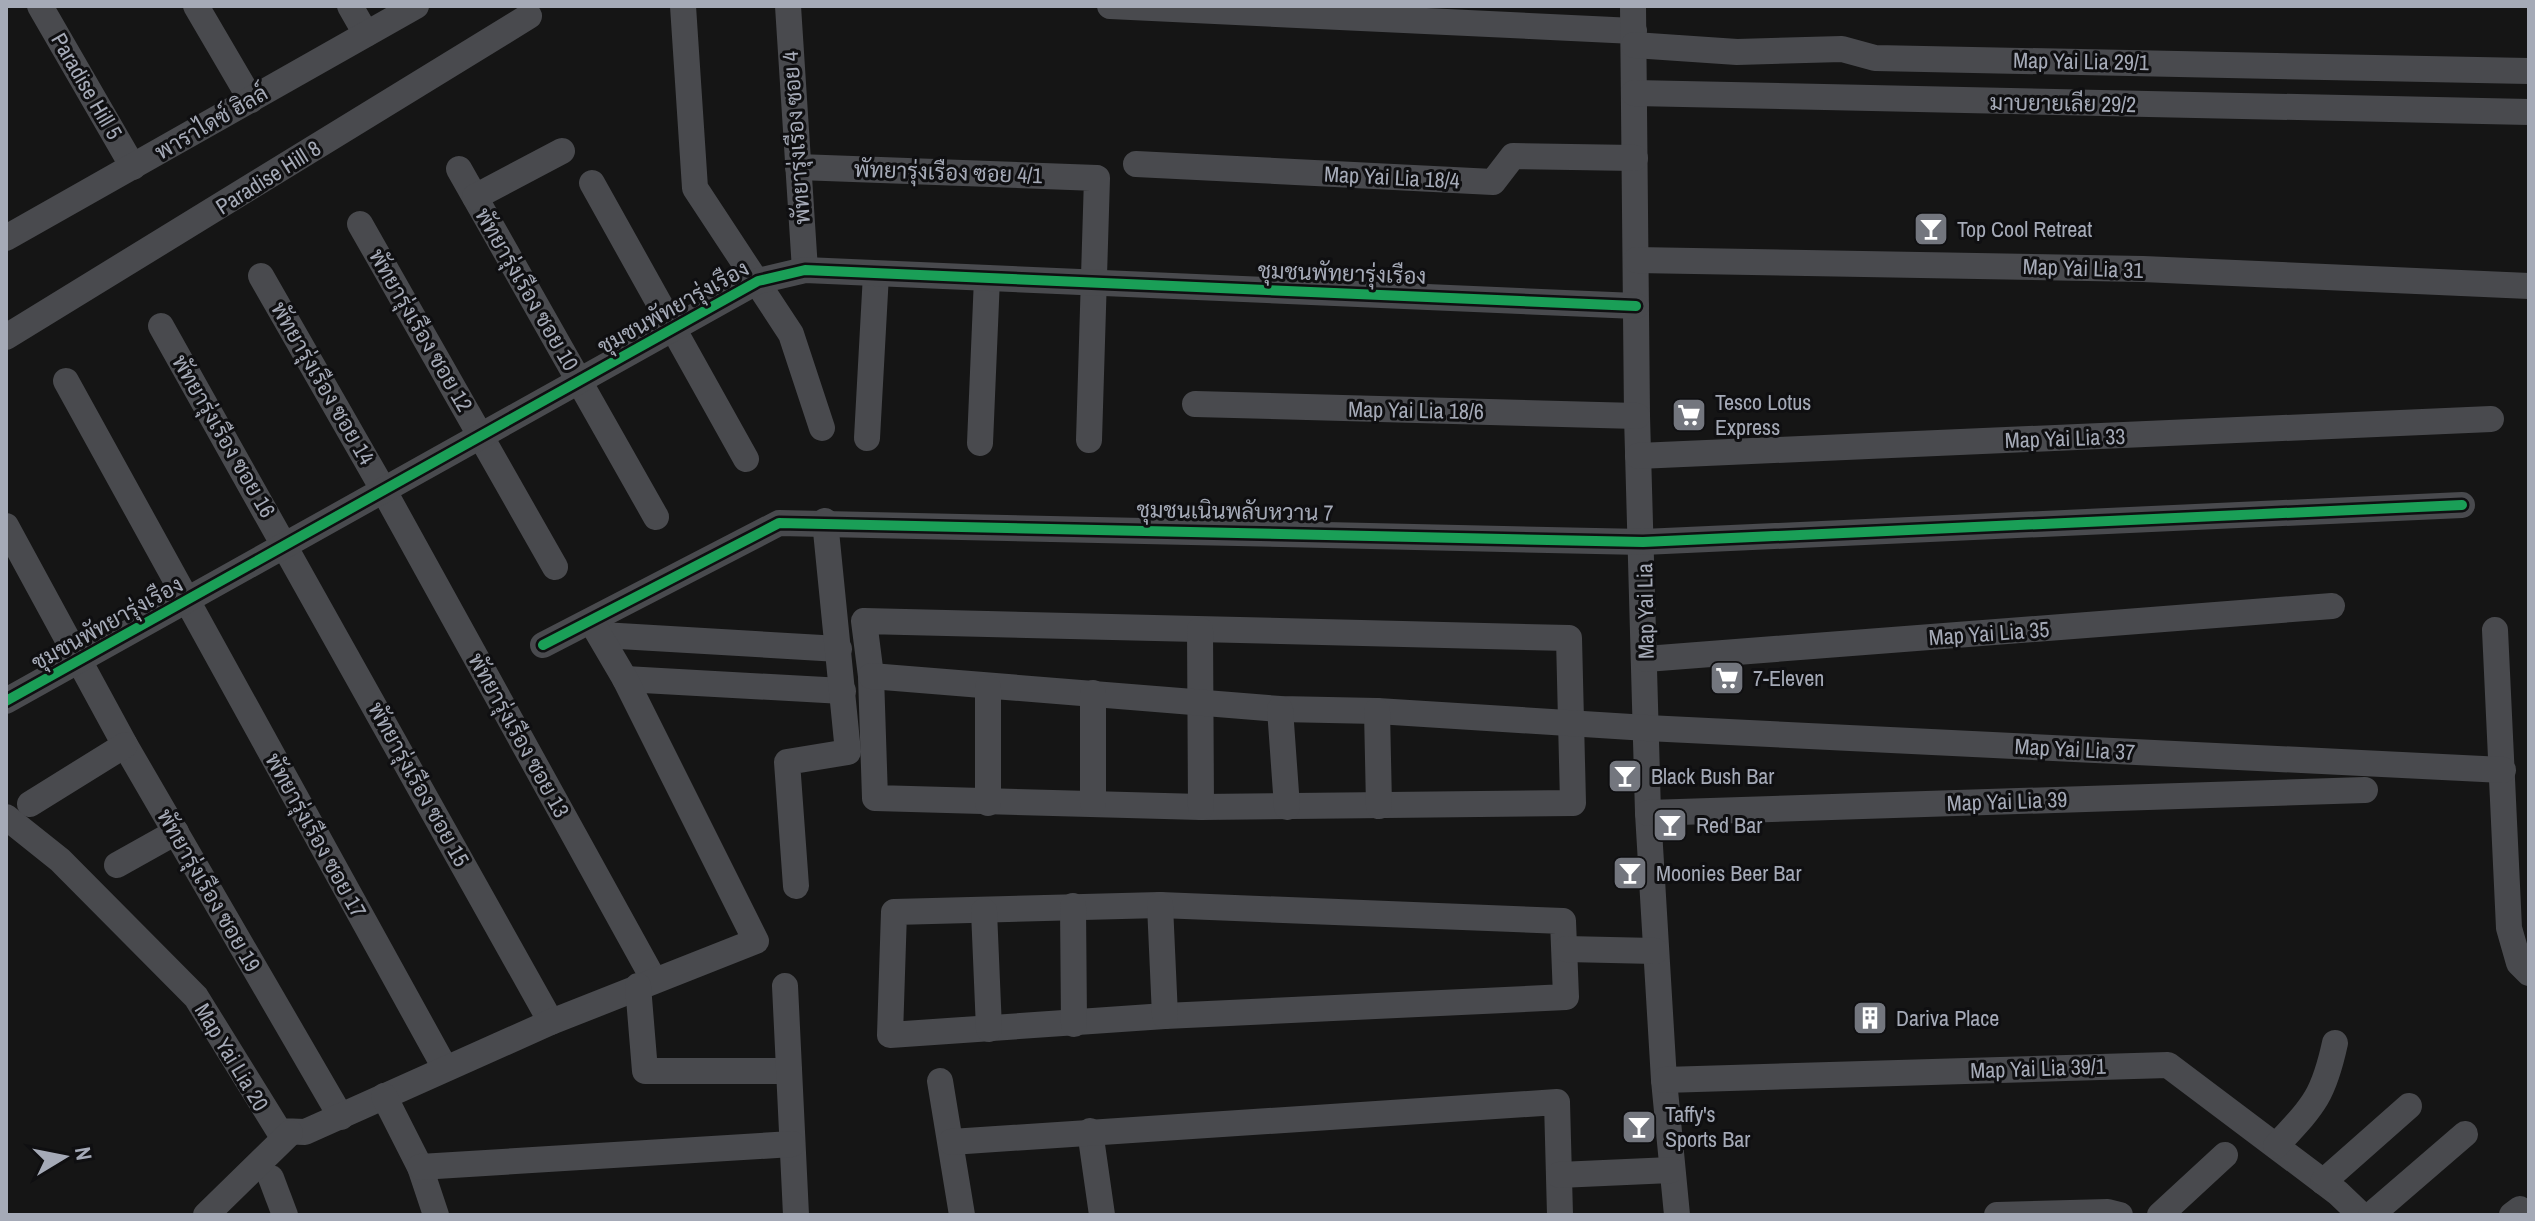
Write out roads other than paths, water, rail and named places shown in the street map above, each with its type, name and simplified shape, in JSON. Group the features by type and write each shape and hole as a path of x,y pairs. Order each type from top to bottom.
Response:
{"street":[{"name":"Paradise Hill 5","path":"40,6 133,167"},
{"path":"196,6 251,100"},
{"path":"350,6 366,34"},
{"name":"พาราไดซ์ ฮิลล์","path":"9,229 133,167 416,6"},
{"path":"683,6 695,188 791,334 822,428"},
{"name":"พัทยารุ่งเรือง ซอย 4","path":"788,6 805,270"},
{"name":"Map Yai Lia 29/1","path":"1110,6 1634,27 1737,52 1842,49 1875,58 2529,71"},
{"name":"Paradise Hill 8","path":"6,337 529,16"},
{"name":"Map Yai Lia","path":"1634,27 1637,416 1643,542 1648,813 1664,1080 1677,1215"},
{"name":"มาบยายเลีย 29/2","path":"1634,93 2529,112"},
{"name":"พัทยารุ่งเรือง ซอย 10","path":"475,197 562,151"},
{"name":"Map Yai Lia 18/4","path":"1136,164 1493,182 1513,156 1635,158"},
{"name":"พัทยารุ่งเรือง ซอย 4/1","path":"798,167 1097,178 1094,283"},
{"name":"พัทยารุ่งเรือง ซอย 10","path":"459,169 656,517"},
{"path":"592,183 676,327 746,459"},
{"name":"พัทยารุ่งเรือง ซอย 12","path":"360,224 555,567"},
{"name":"Map Yai Lia 31","path":"1636,260 2143,269 2529,286"},
{"name":"ชุมชนพัทยารุ่งเรือง","path":"6,701 758,281 805,270 1636,306"},
{"path":"867,438 876,274"},
{"name":"พัทยารุ่งเรือง ซอย 14","path":"261,276 384,491"},
{"path":"980,443 987,278"},
{"path":"1089,440 1094,283"},
{"name":"พัทยารุ่งเรือง ซอย 16","path":"161,326 286,545"},
{"name":"พัทยารุ่งเรือง ซอย 17","path":"66,381 445,1068"},
{"name":"Map Yai Lia 18/6","path":"1195,404 1637,416"},
{"name":"Map Yai Lia 33","path":"1638,456 2491,419"},
{"name":"พัทยารุ่งเรือง ซอย 13","path":"384,491 646,983"},
{"name":"ชุมชนเนินพลับหวาน 7","path":"543,645 596,628 683,569 779,523 825,521 1643,542 2462,505"},
{"path":"796,886 787,762 848,752 825,521"},
{"name":"พัทยารุ่งเรือง ซอย 19","path":"6,526 125,745 341,1117"},
{"name":"พัทยารุ่งเรือง ซอย 15","path":"286,545 551,1022"},
{"name":"Map Yai Lia 35","path":"1646,659 2332,606"},
{"path":"864,621 1569,638 1573,803 1201,807 875,798 871,676 864,621"},
{"path":"596,628 839,649"},
{"path":"206,1215 290,1133 305,1132 551,1022 756,941 625,679 596,628"},
{"path":"1200,630 1201,807"},
{"path":"2495,630 2509,928 2519,963 2529,973"},
{"name":"Map Yai Lia 37","path":"871,676 988,688 1093,693 1280,709 1377,711 1647,728 2503,770"},
{"path":"625,679 843,691"},
{"path":"988,688 988,803"},
{"path":"1093,693 1093,803"},
{"path":"1280,709 1287,807"},
{"path":"1377,711 1379,806"},
{"path":"30,804 125,745"},
{"name":"Map Yai Lia 39","path":"1648,813 2365,790"},
{"name":"Map Yai Lia 20","path":"6,817 60,860 196,997 235,1055 271,1121 279,1131 290,1133"},
{"path":"117,865 176,832"},
{"path":"1160,905 1165,1016"},
{"path":"1160,905 1563,921 1566,997 1165,1016 890,1035 894,912 1160,905"},
{"path":"1073,906 1074,1024"},
{"path":"984,911 989,1029"},
{"path":"1566,949 1655,951"},
{"path":"646,983 645,1071 789,1071"},
{"path":"785,986 796,1215"},
{"path":"2276,1146 2312,1109 2324,1086 2335,1043"},
{"name":"Map Yai Lia 39/1","path":"1664,1080 2168,1065 2323,1182 2361,1215"},
{"path":"940,1081 962,1215"},
{"path":"384,1096 420,1167 436,1215"},
{"path":"951,1142 1557,1102 1560,1215"},
{"path":"2323,1182 2409,1106"},
{"path":"1090,1131 1102,1215"},
{"path":"2371,1215 2465,1134"},
{"path":"420,1167 792,1144"},
{"path":"2160,1215 2225,1155"},
{"path":"1559,1175 1671,1170"},
{"path":"271,1178 285,1215"},
{"path":"1997,1215 2111,1214"}],"place":[{"name":"Top Cool Retreat","path":"1931,229"},
{"name":"Tesco Lotus Express","path":"1689,415"},
{"name":"7-Eleven","path":"1727,678"},
{"name":"Black Bush Bar","path":"1625,776"},
{"name":"Red Bar","path":"1670,825"},
{"name":"Moonies Beer Bar","path":"1630,873"},
{"name":"Dariva Place","path":"1870,1018"},
{"name":"Taffy's Sports Bar","path":"1639,1127"}]}
